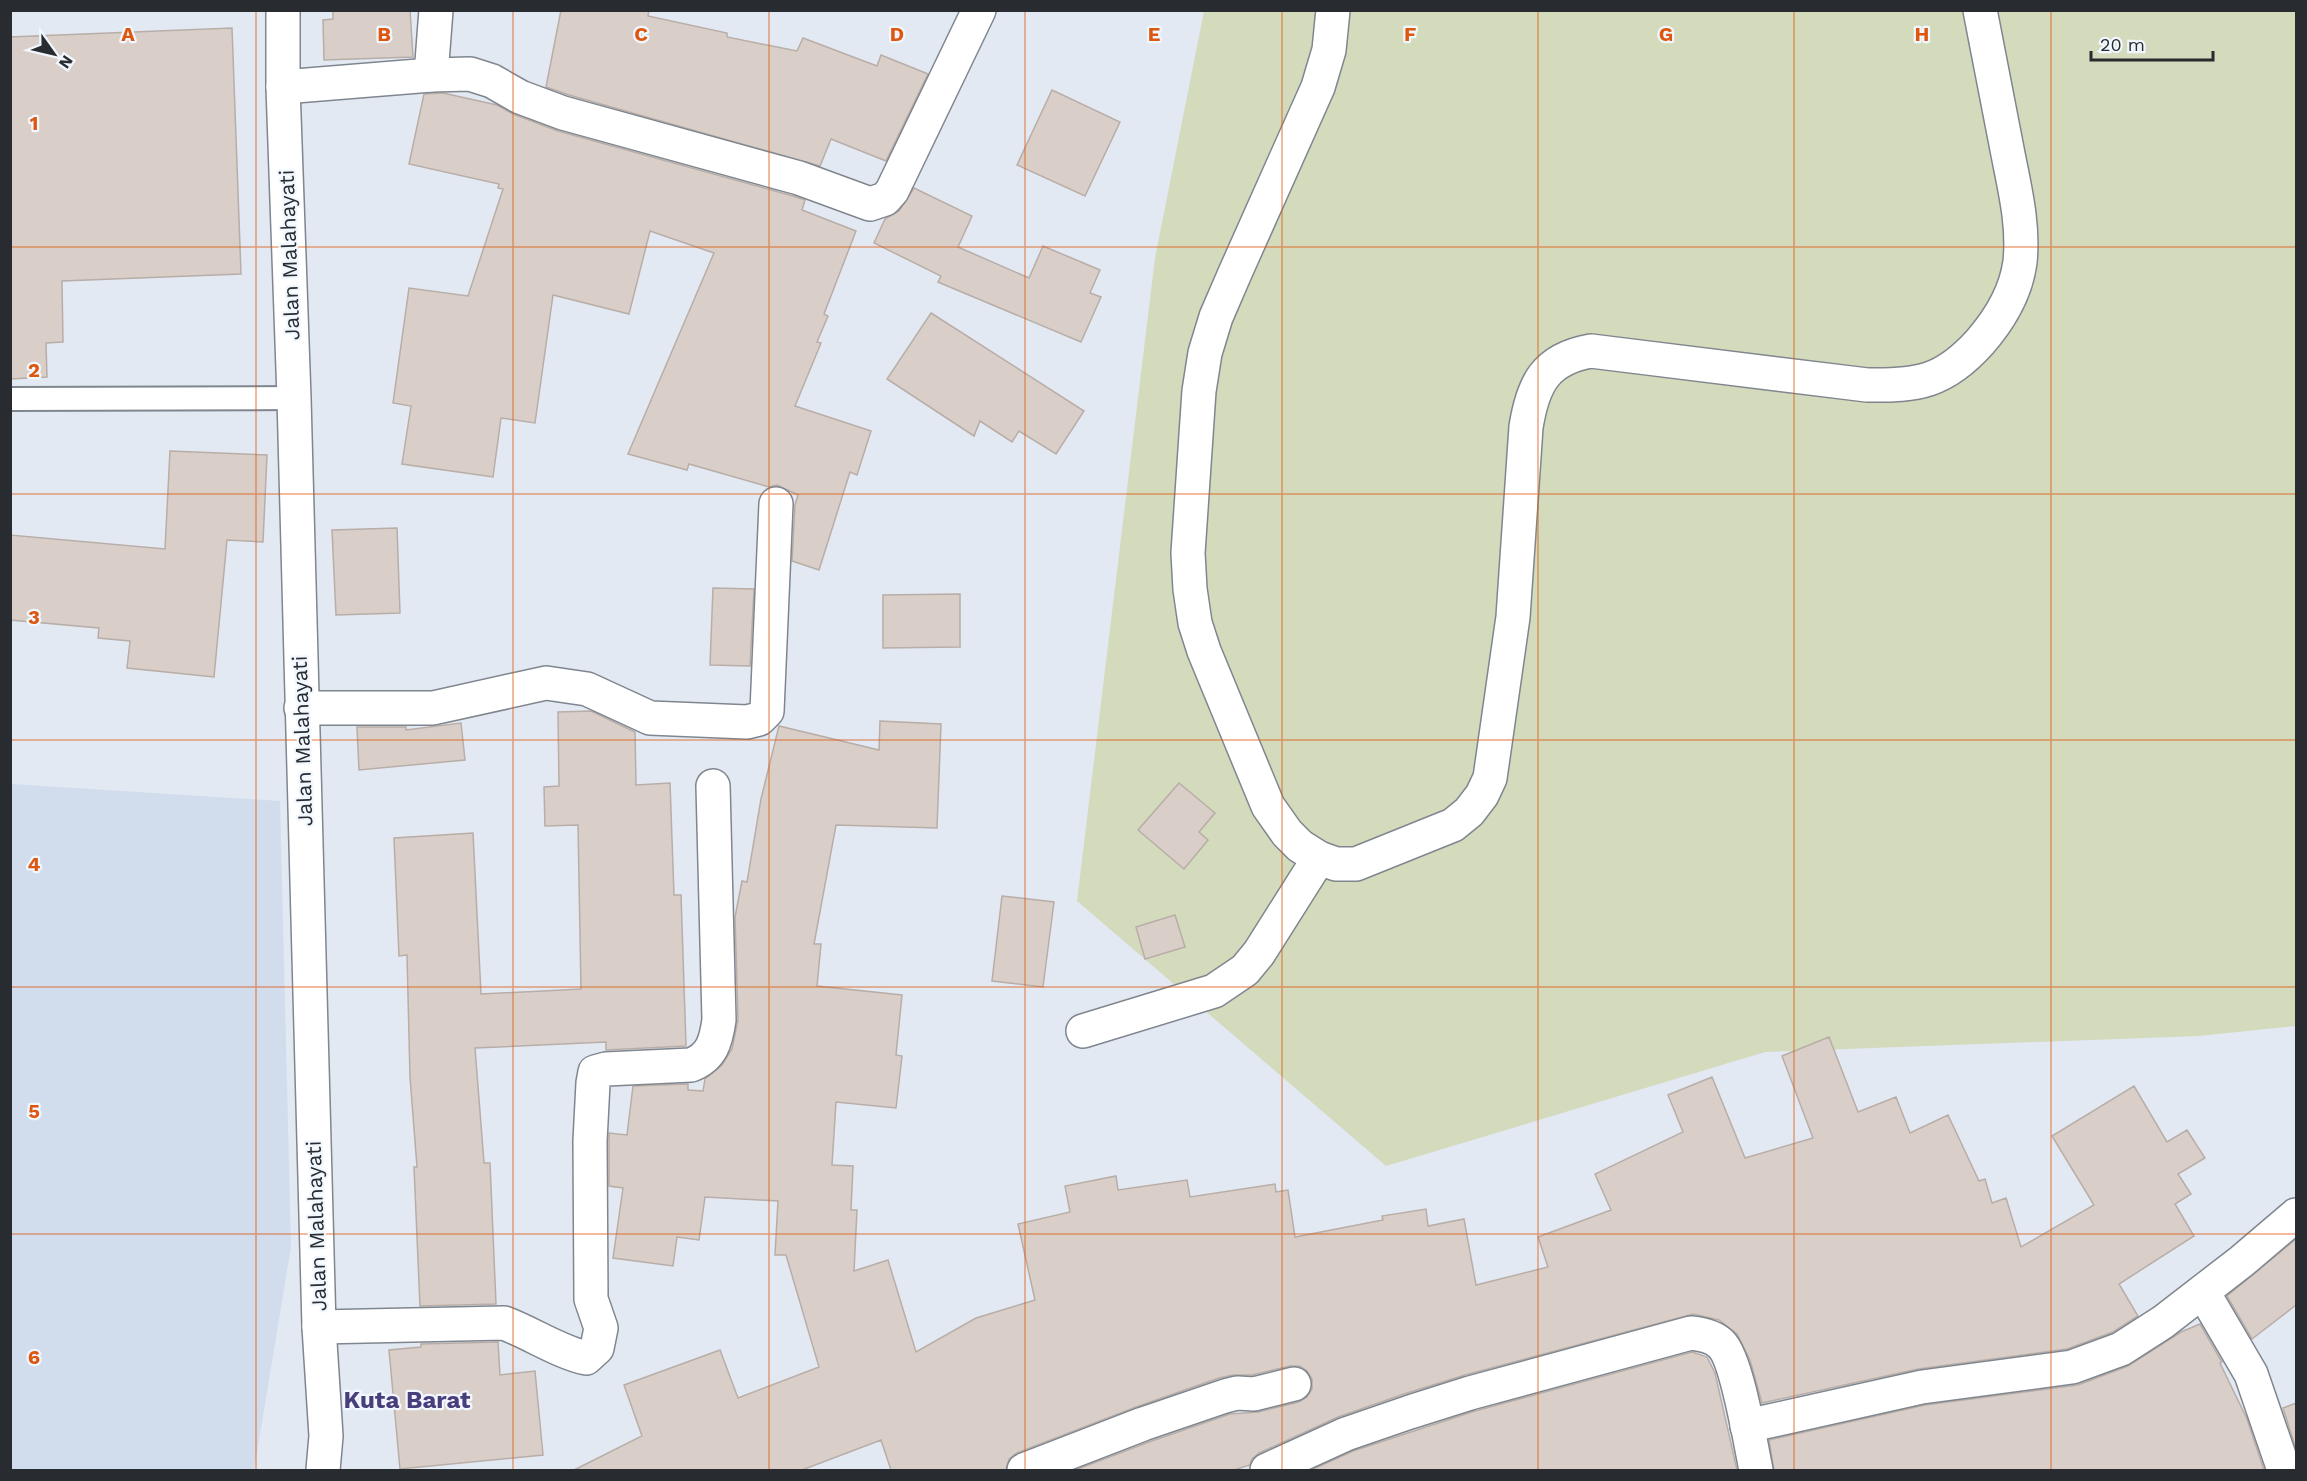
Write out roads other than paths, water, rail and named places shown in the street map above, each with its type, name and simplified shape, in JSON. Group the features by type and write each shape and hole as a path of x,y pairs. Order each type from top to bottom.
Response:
{"street":[{"name":"Jalan Malahayati","path":"283,10 283,87 294,398 319,1327 326,1436 323,1470"},
{"path":"431,75 436,10"},
{"path":"283,87 470,74 481,77 520,97 563,113 799,178 870,204 885,199 892,191 979,10"},
{"path":"1333,10 1329,50 1318,87 1216,316 1205,353 1199,391 1188,553 1194,611 1204,651 1268,806 1287,833 1300,846 1319,858 1336,864 1356,864 1453,825 1469,812 1490,778 1513,617 1526,427 1530,405 1539,382 1553,365 1571,354 1591,351 1867,385 1904,386 1937,377 1966,358 1989,332 2010,300 2020,263 2020,220 1980,10"},
{"path":"301,708 433,708 552,684 587,689 650,718 747,722 759,719 767,711 776,504"},
{"path":"319,1327 504,1323 540,1338 571,1355 586,1358 597,1348 601,1328 591,1299 590,1141 595,1072 606,1069 691,1065 702,1061 717,1038 719,1020 713,786"},
{"path":"1083,1031 1214,991 1231,981 1245,970 1259,953 1319,858"},
{"path":"1748,1426 1922,1387 2072,1366 2121,1349 2163,1322 2203,1292 2296,1215"},
{"path":"2203,1292 2251,1374 2284,1470"},
{"path":"1267,1470 1346,1434 1470,1393 1691,1333 1712,1338 1720,1343 1730,1356 1748,1426 1756,1470"},
{"path":"1024,1470 1143,1424 1225,1396 1254,1394 1294,1384"}],"lane":[{"path":"10,399 294,398"}],"district":[{"name":"Kuta Barat","path":"407,1400"}]}
